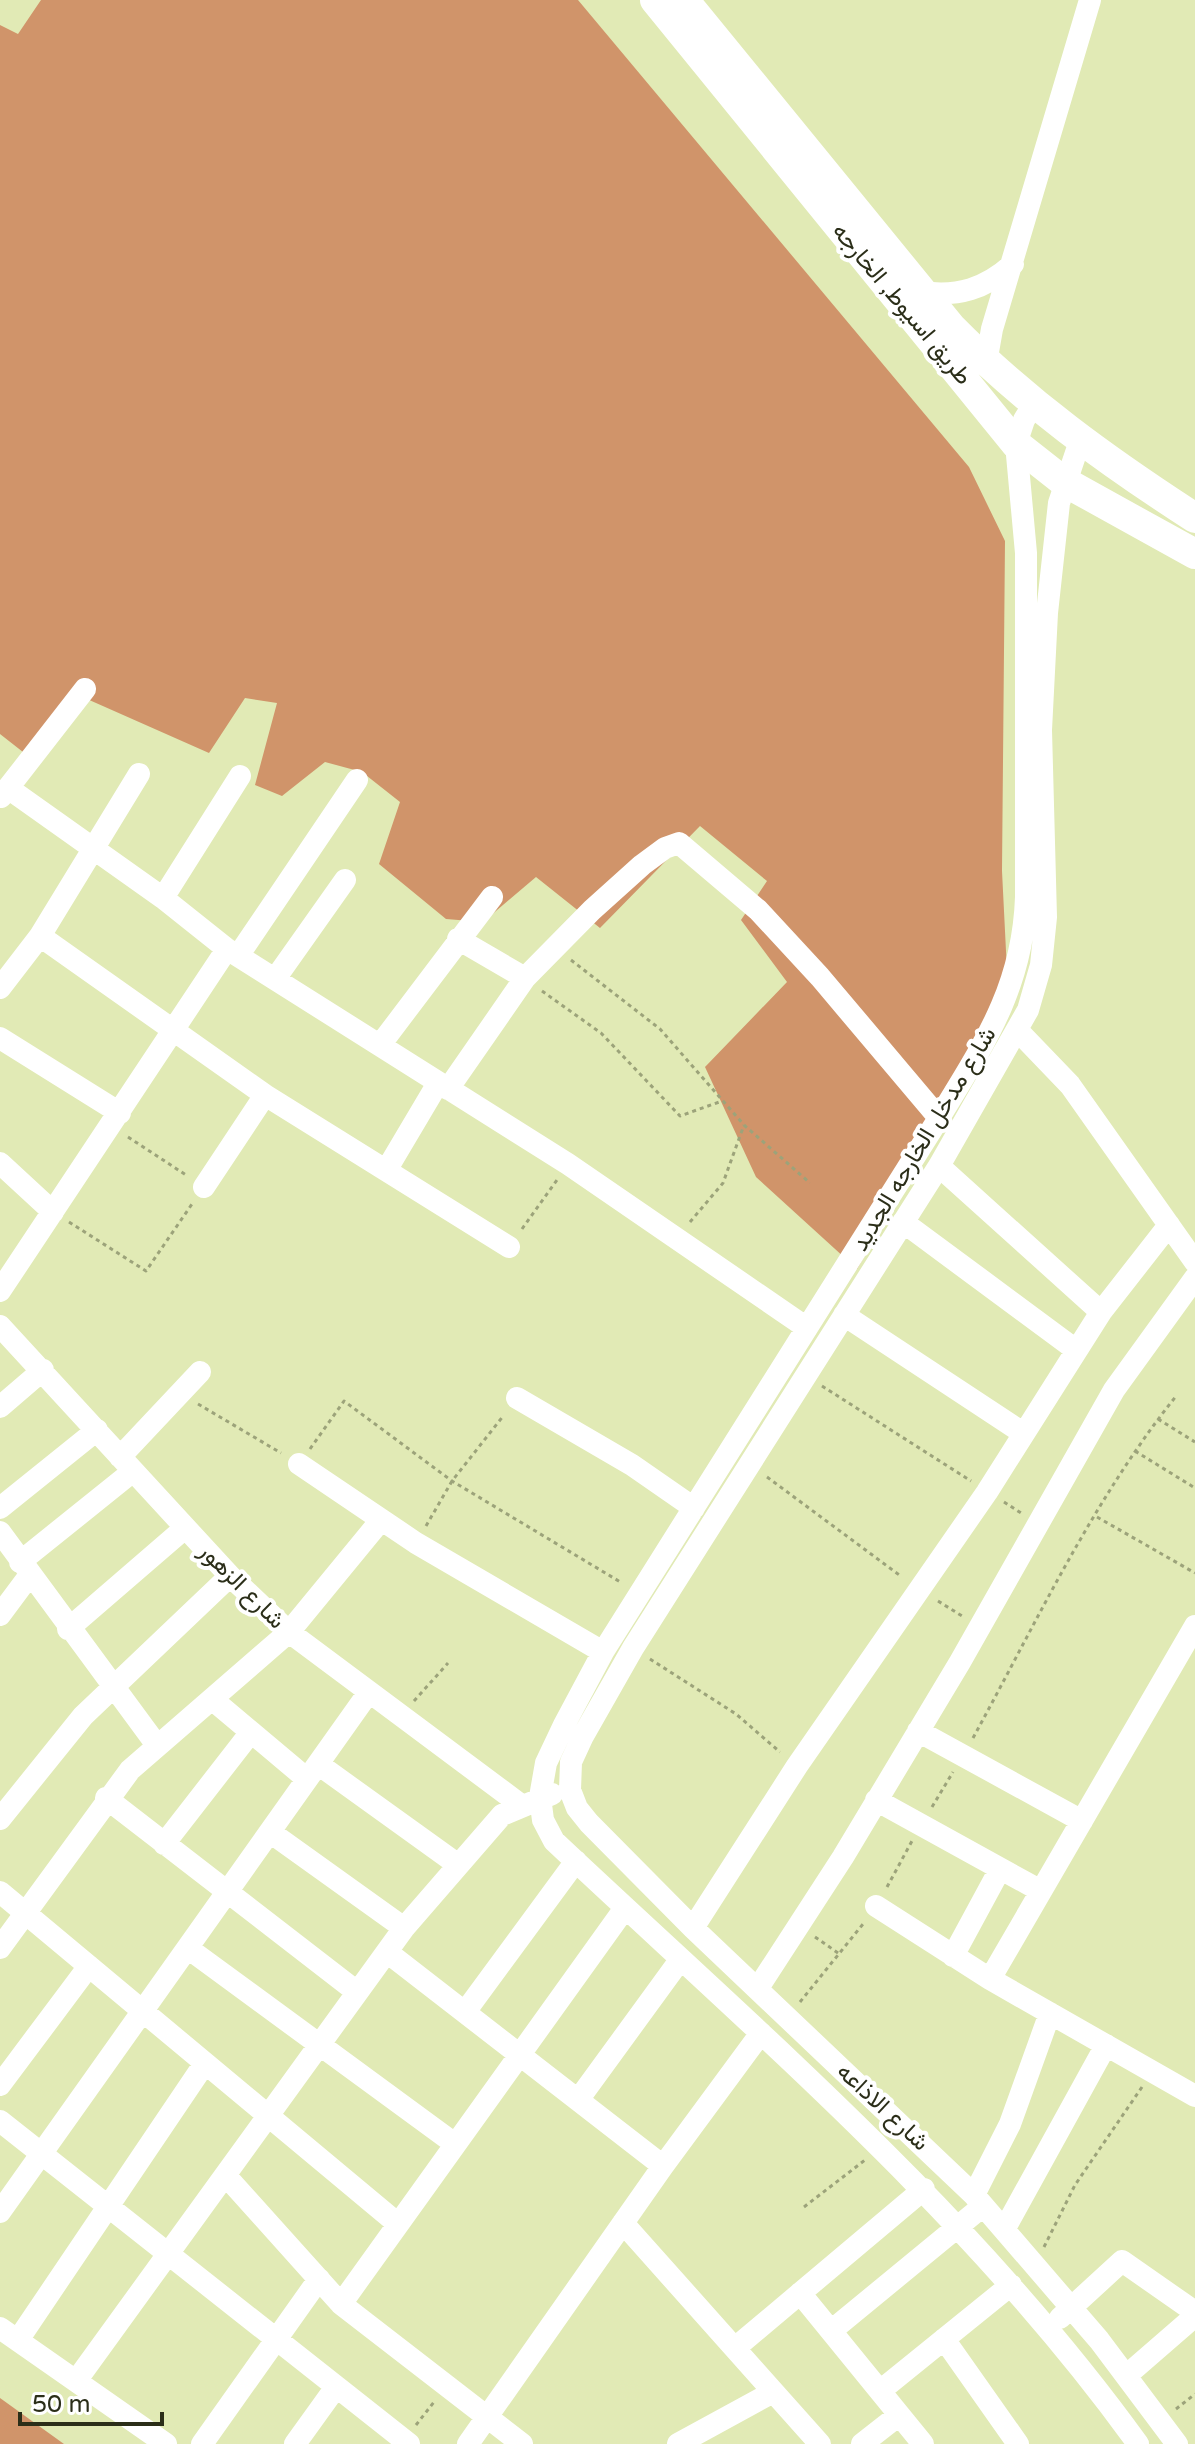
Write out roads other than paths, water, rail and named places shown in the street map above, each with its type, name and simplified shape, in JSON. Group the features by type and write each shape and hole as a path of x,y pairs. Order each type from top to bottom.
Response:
{"highway":[{"name":"طريق اسيوط, الخارجه","path":"655,0 913,300 1033,405 1080,441 1195,518"},
{"name":"طريق اسيوط, الخارجه","path":"684,0 913,300 1016,444 1063,481 1195,554"}],"street":[{"path":"986,363 992,329 1090,0"},
{"path":"913,300 962,293 990,282 1014,263"},
{"name":"شارع مدخل الخارجه الجديد","path":"530,1801 603,1652 939,1118 1003,1009 1021,954 1026,897 1025,531 1016,444 1033,405"},
{"name":"شارع مدخل الخارجه الجديد","path":"570,1790 571,1762 633,1648 939,1166 1019,1032 1036,987 1045,941 1041,730 1047,613 1063,481 1080,441"},
{"path":"1024,613 1047,613"},
{"path":"85,689 4,793 91,848 233,952 568,1164 807,1328"},
{"path":"0,988 40,936 139,774"},
{"path":"163,898 240,776"},
{"path":"0,1291 116,1120 172,1030 233,952 357,780"},
{"path":"387,1169 443,1086 525,978 642,865 675,843 686,846 758,910 820,977 939,1118"},
{"path":"275,979 345,880"},
{"path":"380,1045 492,897"},
{"path":"40,936 265,1095 509,1247"},
{"path":"458,939 525,978"},
{"path":"1019,1032 1070,1085 1195,1262"},
{"path":"0,1038 116,1120"},
{"path":"204,1187 265,1095"},
{"path":"0,1163 53,1212"},
{"path":"939,1166 1101,1312"},
{"path":"903,1222 1076,1350"},
{"path":"693,1928 797,1766 987,1492 1101,1312 1169,1225"},
{"path":"758,1988 800,1926 918,1731 1114,1390 1195,1278"},
{"path":"844,1315 1023,1433"},
{"name":"شارع الزهور","path":"0,1326 230,1576 289,1632 400,1715 530,1801"},
{"path":"0,1407 43,1370"},
{"path":"0,1615 24,1569 126,1464 200,1372"},
{"path":"517,1398 632,1465 694,1508"},
{"path":"0,1508 97,1430"},
{"path":"299,1464 416,1543 603,1652"},
{"path":"0,1948 106,1798 156,1744 213,1700 289,1632 381,1520"},
{"path":"68,1629 185,1528"},
{"path":"0,1532 68,1629 156,1744"},
{"path":"0,1819 62,1740 230,1576"},
{"path":"990,1979 1195,1626"},
{"path":"0,2212 369,1692"},
{"path":"213,1700 251,1732 457,1864"},
{"path":"918,1731 1082,1821"},
{"path":"164,1844 251,1732"},
{"path":"76,2381 404,1928 457,1864 502,1815 530,1801 570,1790"},
{"name":"شارع الاذاعه","path":"570,1790 577,1808 589,1823 693,1928 979,2200 1127,2375 1177,2444"},
{"path":"106,1798 357,1992"},
{"path":"876,1800 999,1871 1041,1891"},
{"name":"شارع الاذاعه","path":"530,1801 554,1841 882,2146 924,2189 1048,2328 1138,2444"},
{"path":"270,1832 404,1928"},
{"path":"465,2012 576,1861"},
{"path":"953,1956 999,1871"},
{"path":"0,1892 398,2224"},
{"path":"876,1906 990,1979 1195,2096"},
{"path":"341,2304 625,1908"},
{"path":"189,1949 455,2144"},
{"path":"387,1952 663,2166"},
{"path":"578,2100 680,1960"},
{"path":"0,2085 89,1966"},
{"path":"831,2331 957,2227 979,2200 1050,2013"},
{"path":"468,2444 663,2166 761,2033"},
{"path":"1004,2230 1106,2045"},
{"path":"166,2444 9,2334 108,2206 205,2063"},
{"path":"0,2121 407,2442"},
{"path":"226,2176 341,2304 522,2444"},
{"path":"735,2348 924,2189"},
{"path":"623,2223 818,2443"},
{"path":"1048,2328 1122,2261 1195,2314 1127,2375"},
{"path":"202,2444 319,2279"},
{"path":"880,2391 1011,2285"},
{"path":"800,2293 923,2444"},
{"path":"944,2339 1018,2444"},
{"path":"295,2444 336,2387"},
{"path":"678,2444 773,2392"},
{"path":"862,2444 899,2415"}]}
